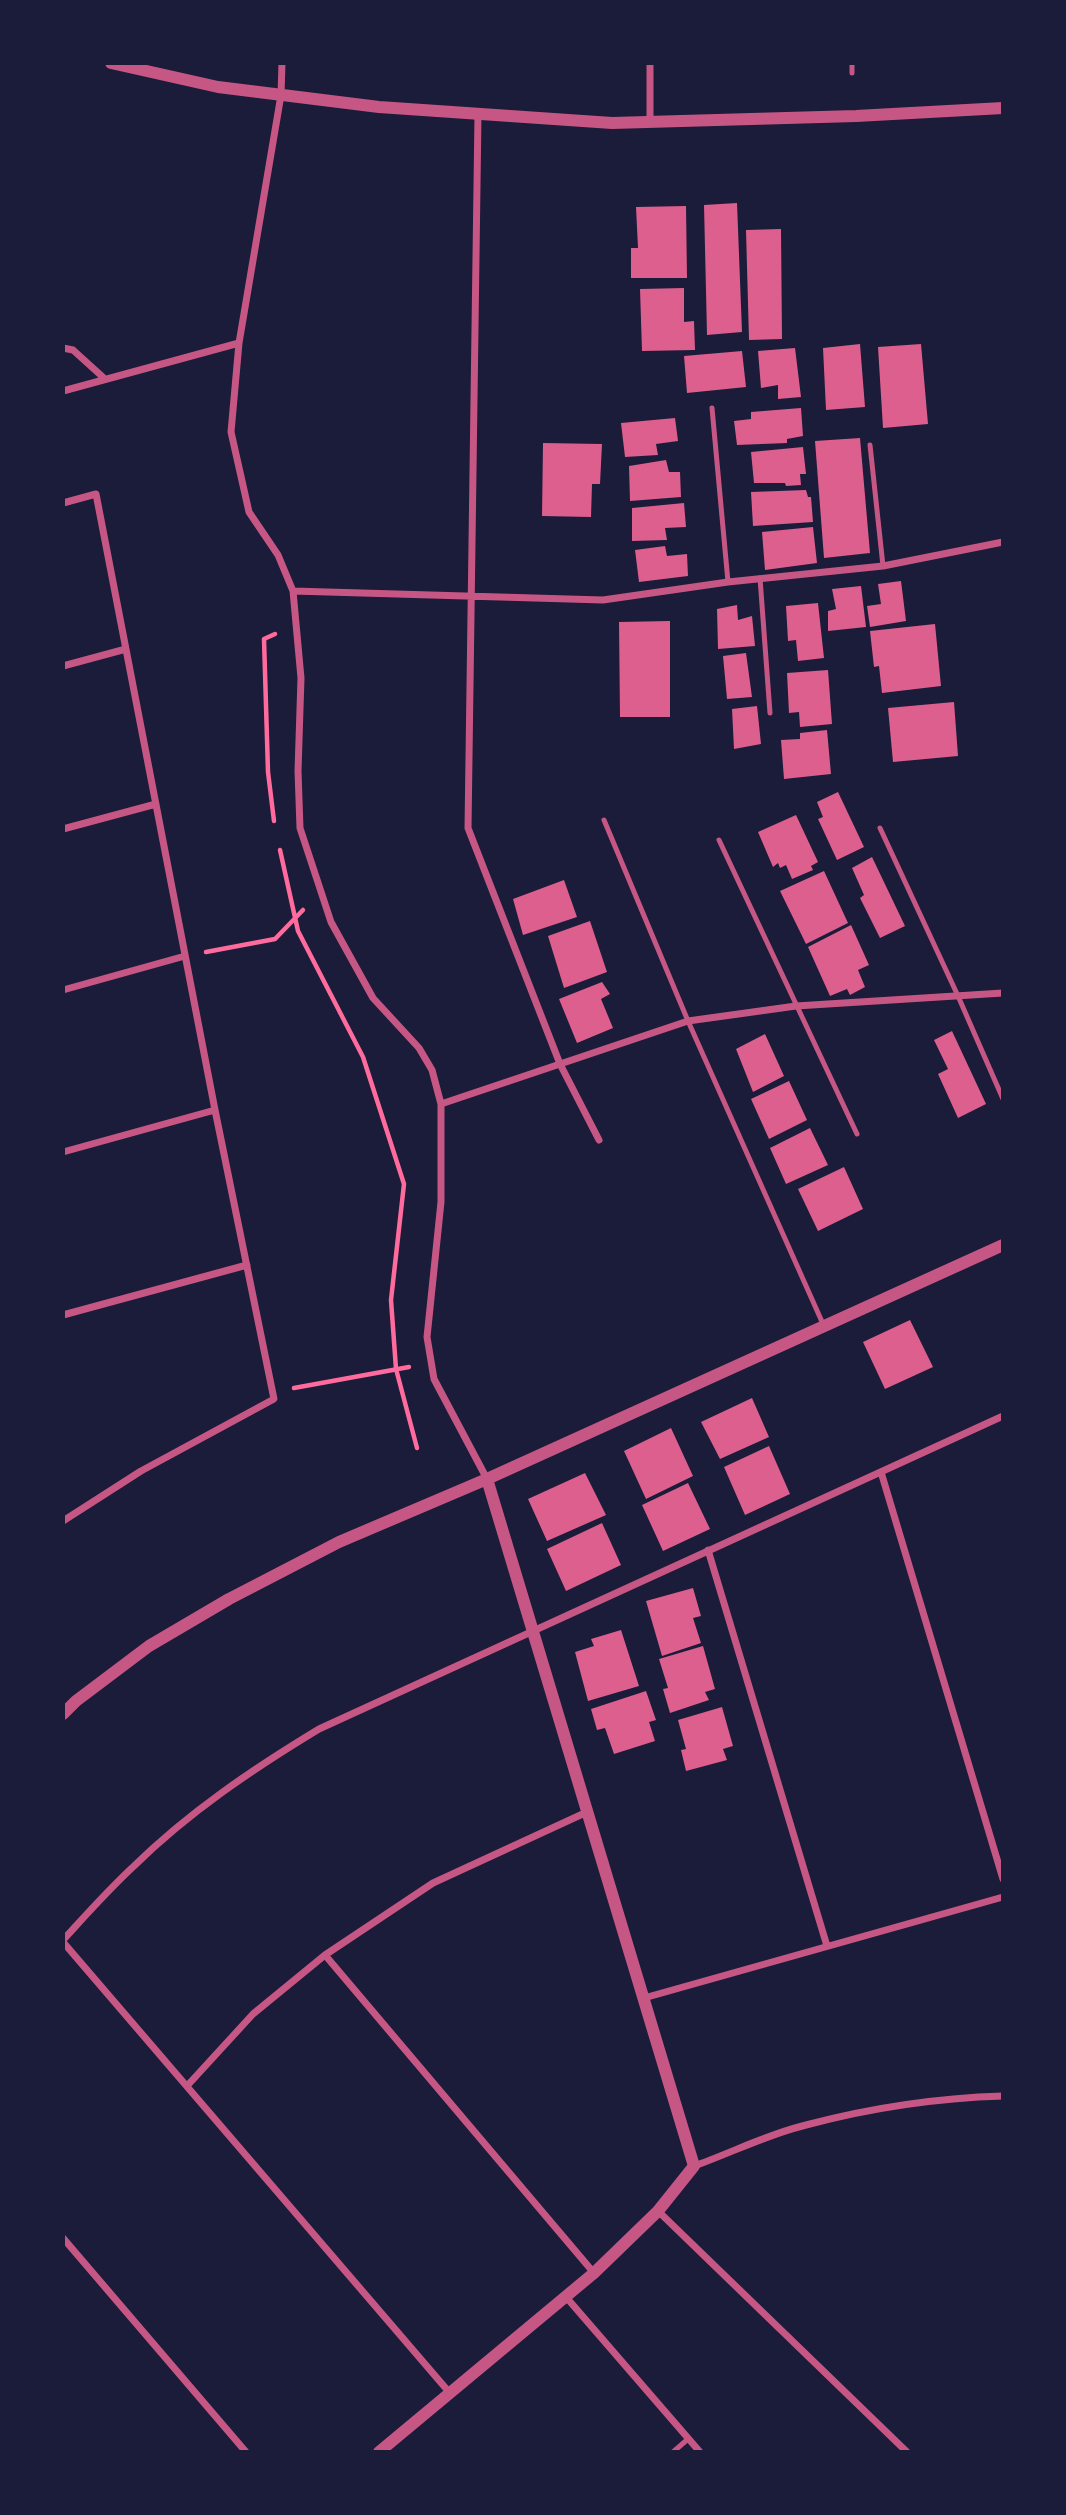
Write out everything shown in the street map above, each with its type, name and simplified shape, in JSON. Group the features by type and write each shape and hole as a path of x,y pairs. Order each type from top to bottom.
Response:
{"street":[{"path":"111,63 218,87 379,107 650,123 1003,108"},
{"path":"282,63 281,95 239,343 231,432 248,512 278,555 293,591 301,678 298,771 300,828 331,922 373,998 419,1048 432,1070 441,1104 440,1202 427,1337 430,1363 434,1379 487,1479 694,2166"},
{"path":"650,63 650,123"},
{"path":"478,114 468,828 560,1064 599,1140"},
{"path":"63,391 239,343"},
{"path":"63,348 73,350 106,379"},
{"path":"63,503 96,494 215,1110 274,1399 141,1471 63,1521"},
{"path":"293,591 603,600 727,582 883,566 1003,542"},
{"path":"63,666 126,649"},
{"path":"63,830 156,804"},
{"path":"63,989 185,956"},
{"path":"441,1104 688,1021 796,1006 1003,993"},
{"path":"63,1152 215,1110"},
{"path":"63,1714 76,1701 149,1646 229,1598 340,1542 487,1479 1003,1245"},
{"path":"63,1315 247,1265"},
{"path":"449,2392 63,1941 134,1865 191,1816 253,1769 320,1729 1003,1416"},
{"path":"881,1472 1003,1880"},
{"path":"708,1550 827,1946"},
{"path":"187,2086 253,2014 325,1955 433,1883 587,1812"},
{"path":"644,1998 1003,1897"},
{"path":"325,1955 594,2273"},
{"path":"379,2452 594,2273 658,2211 694,2166 803,2125 895,2106 960,2097 1003,2096"},
{"path":"658,2211 907,2452"},
{"path":"63,2238 246,2452"},
{"path":"566,2297 699,2452"}],"lane":[{"path":"852,63 852,73"},
{"path":"712,408 727,582"},
{"path":"870,445 883,566"},
{"path":"760,578 770,713"},
{"path":"604,820 688,1021 824,1325"},
{"path":"880,828 1003,1099"},
{"path":"719,840 857,1134"},
{"path":"673,2452 688,2439"}],"path":[{"path":"276,829 268,772 264,639 296,625"},
{"path":"278,841 298,931 363,1057 404,1184 391,1300 396,1369 417,1448"},
{"path":"185,956 275,939 321,892"},
{"path":"272,1391 430,1363"}],"building":[{"path":"737,203 742,332 707,335 704,205"},
{"path":"686,206 687,278 631,278 631,248 638,248 636,207"},
{"path":"781,229 782,339 749,340 746,230"},
{"path":"684,288 684,322 694,321 695,350 642,351 640,289"},
{"path":"860,344 865,407 826,410 823,348"},
{"path":"921,344 928,424 883,428 878,347"},
{"path":"795,348 801,397 778,399 778,385 761,388 758,351"},
{"path":"742,351 746,387 687,393 684,356"},
{"path":"801,408 803,436 787,439 787,443 737,445 734,421 751,419 751,412"},
{"path":"675,418 678,441 656,444 658,455 625,457 621,423"},
{"path":"860,438 870,553 824,558 815,441"},
{"path":"543,443 602,444 600,484 592,484 591,517 542,516"},
{"path":"803,447 806,474 800,474 801,485 754,483 751,452"},
{"path":"666,460 669,472 680,472 681,497 630,501 629,466"},
{"path":"806,490 808,497 811,497 813,522 753,526 751,492"},
{"path":"684,503 686,527 665,528 667,540 632,541 632,508"},
{"path":"813,527 817,563 765,570 762,532"},
{"path":"665,546 667,556 687,554 688,576 639,582 635,550"},
{"path":"901,581 906,621 870,627 867,606 881,604 878,584"},
{"path":"861,586 866,627 828,631 828,611 836,609 832,589"},
{"path":"818,603 824,658 798,661 796,640 788,641 786,606"},
{"path":"737,605 738,620 752,616 755,646 718,649 717,609"},
{"path":"670,621 670,717 620,717 619,622"},
{"path":"935,624 941,686 882,693 879,666 874,667 870,631"},
{"path":"746,653 752,697 727,699 723,656"},
{"path":"828,670 832,724 800,727 799,712 789,713 787,673"},
{"path":"954,702 958,756 893,762 888,708"},
{"path":"757,706 761,744 734,749 732,709"},
{"path":"827,730 831,774 784,779 781,740 800,739 800,733"},
{"path":"838,792 864,847 837,860 818,819 823,817 817,802"},
{"path":"796,815 818,862 811,866 813,870 792,879 786,865 780,868 778,863 773,867 758,832"},
{"path":"872,857 905,926 880,938 860,898 864,895 852,868"},
{"path":"824,871 848,923 806,944 780,891"},
{"path":"564,880 577,917 523,935 513,899"},
{"path":"590,921 607,972 564,988 548,936"},
{"path":"851,925 869,965 858,970 865,987 850,995 847,989 830,996 808,947"},
{"path":"602,982 610,994 601,999 613,1028 577,1043 559,999"},
{"path":"952,1031 986,1104 958,1118 938,1074 948,1069 934,1040"},
{"path":"765,1034 784,1076 753,1092 736,1049"},
{"path":"789,1081 807,1120 769,1139 751,1099"},
{"path":"810,1128 828,1165 786,1184 770,1148"},
{"path":"844,1167 863,1209 818,1231 798,1189"},
{"path":"910,1320 933,1367 885,1389 863,1342"},
{"path":"752,1398 769,1437 720,1459 701,1422"},
{"path":"671,1428 693,1476 646,1499 624,1451"},
{"path":"769,1446 790,1494 745,1515 724,1467"},
{"path":"585,1473 606,1515 547,1541 528,1499"},
{"path":"688,1483 710,1529 663,1551 642,1505"},
{"path":"602,1523 621,1565 566,1591 547,1549"},
{"path":"693,1588 701,1616 693,1618 701,1643 662,1656 646,1601"},
{"path":"621,1630 639,1686 588,1701 575,1652 594,1646 591,1639"},
{"path":"703,1646 715,1689 705,1692 709,1700 670,1713 663,1689 668,1688 659,1659"},
{"path":"646,1691 656,1720 649,1722 655,1741 614,1754 605,1728 597,1730 591,1709"},
{"path":"722,1707 733,1746 723,1749 727,1760 686,1771 681,1750 686,1749 678,1720"}]}
